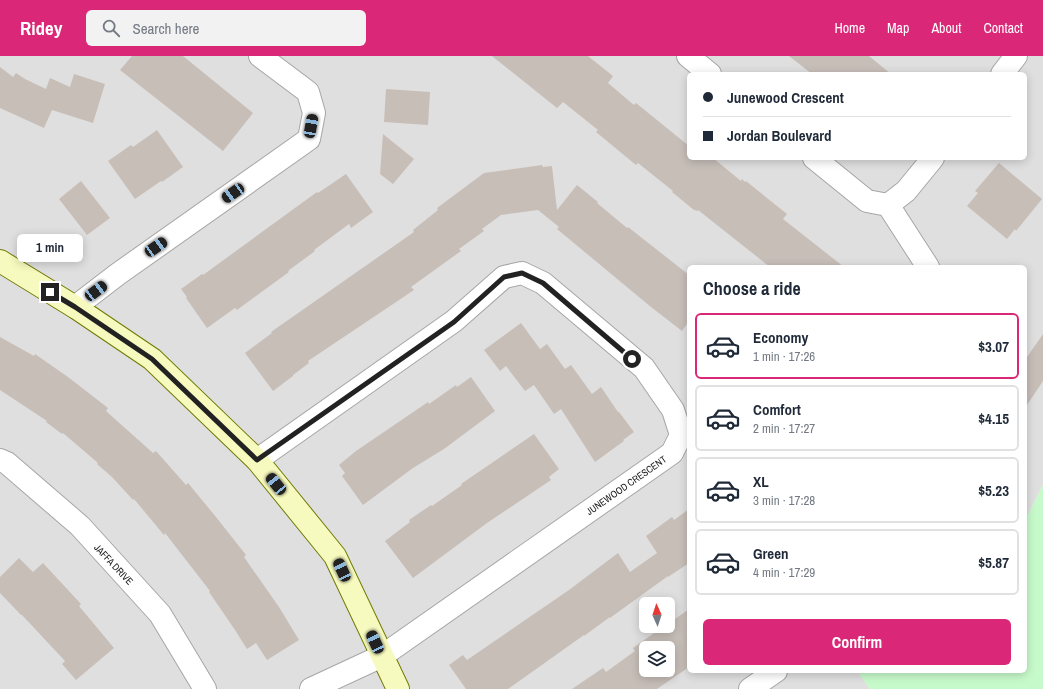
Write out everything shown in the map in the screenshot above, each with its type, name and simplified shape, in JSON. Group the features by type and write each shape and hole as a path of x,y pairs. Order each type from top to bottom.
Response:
{"street":[{"path":"75,307 118,274 309,139 314,113 308,92 260,56"},
{"path":"688,56 708,72"},
{"path":"1004,72 1016,56"},
{"path":"816,160 867,201 888,205 927,265"},
{"path":"888,205 906,191 931,160"},
{"path":"0,261 75,307 152,359 257,460 335,556 398,689"},
{"name":"JUNEWOOD CRESCENT","path":"257,460 454,322 504,277 522,273 543,283 644,368 673,410 681,435 672,453 382,656 312,689"},
{"name":"JAFFA DRIVE","path":"0,460 8,464 80,526 160,614 205,689"},
{"path":"750,689 773,673"}],"shaded area":[{"path":"0,56 1043,56 1043,485 1027,517 1027,265 687,265 687,673 860,673 870,689 0,689"}],"green space":[{"path":"1043,485 1043,689 870,689 859,673 1027,673 1027,517"}],"building":[{"path":"132,56 183,56 253,113 223,151 120,70"},
{"path":"492,56 588,56 613,76 608,83 634,105 636,103 687,144 687,160 715,160 741,181 742,179 745,182 746,181 787,214 783,219 841,265 767,265 698,210 694,210 638,163 636,165 596,132 598,130 563,102 557,108"},
{"path":"789,56 869,56 889,72 809,72"},
{"path":"0,67 13,77 16,73 46,89 50,78 70,87 74,74 105,84 93,123 52,110 44,128 0,108"},
{"path":"386,89 430,92 428,125 384,122"},
{"path":"157,130 183,167 135,199 108,161 131,145 133,147"},
{"path":"383,134 414,159 393,184 380,174"},
{"path":"999,163 1042,199 1016,231 1015,229 1007,239 967,206 978,193 975,191"},
{"path":"542,165 543,167 552,166 557,210 577,185 627,228 628,227 687,273 687,324 682,331 557,229 559,227 538,210 501,215 482,229 484,231 459,249 461,251 411,287 414,290 308,361 309,363 273,391 245,353 272,333 271,332 414,232 413,230 438,210 437,208 484,173"},
{"path":"346,174 373,212 351,228 349,224 314,250 315,251 288,271 289,272 237,310 235,308 207,328 181,289 202,274 203,275 317,192 318,193"},
{"path":"81,181 110,218 87,235 59,199"},
{"path":"521,323 540,349 547,344 565,369 571,365 592,394 601,387 634,432 595,462 561,409 554,414 534,385 525,391 506,366 500,371 484,350"},
{"path":"1043,334 1043,381 1027,405 1027,357"},
{"path":"0,337 34,356 35,354 108,408 106,411 153,453 156,451 186,485 188,483 246,555 244,557 279,607 299,640 267,660 256,643 247,649 209,592 210,591 165,533 164,535 134,499 133,500 112,477 97,464 98,463 63,433 62,434 46,422 47,421 0,390"},
{"path":"471,377 495,411 444,449 413,468 363,505 342,476 345,473 339,465 356,451 428,402 429,404 456,385 457,387"},
{"path":"534,434 559,469 549,477 551,480 487,523 413,578 385,541 410,522 409,520 431,505 432,506 462,485 461,484"},
{"path":"687,510 687,564 668,576 508,689 466,689 449,665 463,655 467,660 569,590 618,553 630,572 657,553 646,536 672,517 674,520"},
{"path":"19,558 33,572 43,563 81,604 79,606 114,648 76,680 62,664 65,661 0,593 0,577"},
{"path":"687,610 687,668 675,677 675,641 643,641 654,633 675,633 675,619"},
{"path":"639,644 639,677 674,677 657,689 572,689 603,668 606,672 635,651 633,648"}],"route":[{"path":"50,292 152,359 257,460 454,322 504,277 522,273 543,283 632,359"}]}
